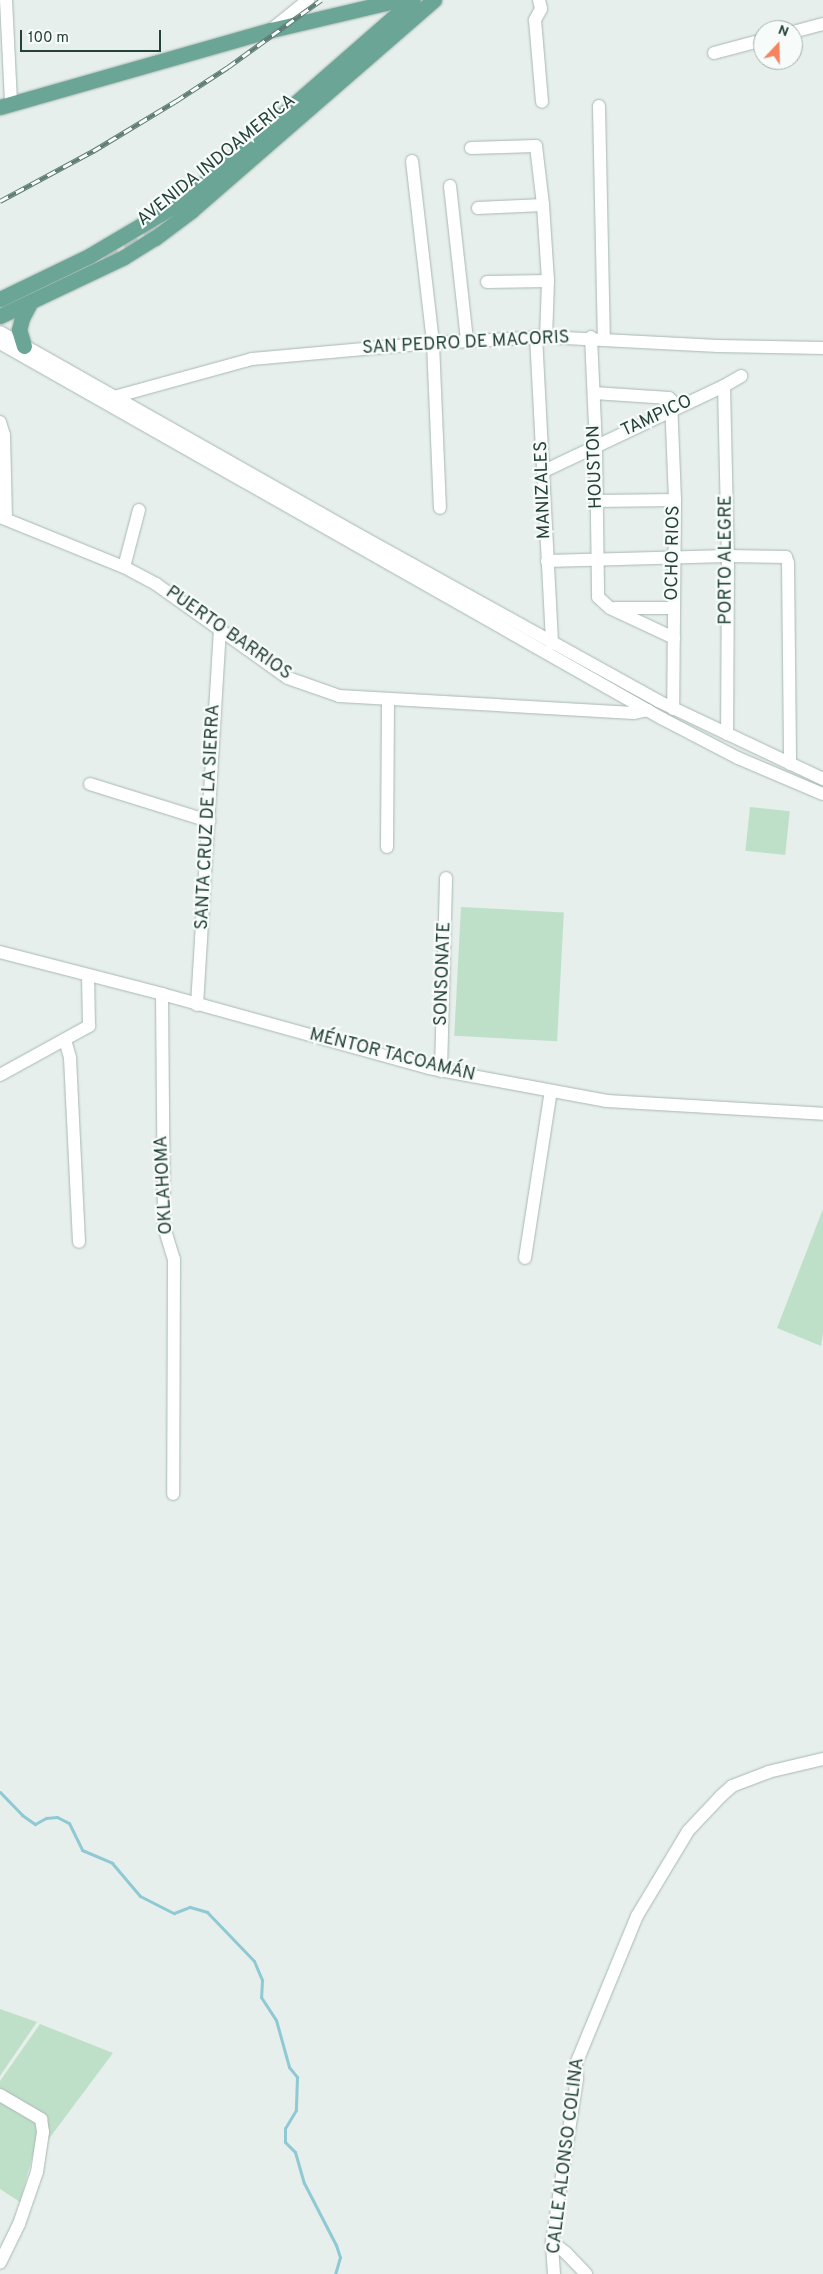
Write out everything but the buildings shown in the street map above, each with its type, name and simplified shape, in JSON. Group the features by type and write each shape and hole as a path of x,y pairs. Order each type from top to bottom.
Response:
{"main road":[{"name":"AVENIDA INDOAMERICA","path":"0,299 89,256 187,198 400,4 413,0"},
{"name":"AVENIDA INDOAMERICA","path":"0,316 30,304 124,257 155,238 206,198 434,0"},
{"path":"6,105 271,30 400,4"},
{"path":"24,346 19,330 22,318 30,304"}],"street":[{"path":"6,0 6,105"},
{"path":"271,30 308,0"},
{"path":"539,0 541,9 535,20 542,102"},
{"path":"803,29 823,24"},
{"path":"714,53 753,43"},
{"name":"HOUSTON","path":"599,106 597,338 594,393 599,559 598,597 610,608"},
{"name":"MANIZALES","path":"471,148 536,146 543,205 548,280 541,336 547,561 552,644"},
{"path":"412,161 433,343 440,508"},
{"path":"450,186 467,341"},
{"path":"478,208 543,205"},
{"path":"487,282 548,280"},
{"path":"0,332 552,644 738,758 823,794"},
{"name":"SAN PEDRO DE MACORIS","path":"114,397 252,359 433,343 541,336 718,346 823,348"},
{"path":"0,344 653,706 673,709 823,780"},
{"name":"TAMPICO","path":"544,471 596,446 670,404 724,386 741,376"},
{"name":"PORTO ALEGRE","path":"724,386 728,556 727,734"},
{"path":"594,393 670,404"},
{"name":"OCHO RIOS","path":"670,404 675,500 673,709"},
{"path":"0,422 4,435 3,518"},
{"path":"597,501 675,500"},
{"path":"124,567 139,510"},
{"name":"PUERTO BARRIOS","path":"3,518 124,567 156,584 296,681 339,696 634,713 653,706"},
{"path":"547,561 779,555 786,557 788,563 790,764"},
{"path":"610,608 673,608"},
{"path":"610,608 674,638"},
{"name":"SANTA CRUZ DE LA SIERRA","path":"197,1005 220,629"},
{"path":"387,847 388,699"},
{"path":"90,784 209,821"},
{"name":"SONSONATE","path":"441,1071 446,878"},
{"name":"MÉNTOR TACOAMÁN","path":"0,952 162,994 441,1071 607,1101 823,1114"},
{"path":"0,1076 89,1026 88,975"},
{"name":"OKLAHOMA","path":"162,994 164,1227 174,1259 173,1494"},
{"path":"65,1040 70,1058 80,1242"},
{"path":"525,1258 551,1090"},
{"name":"CALLE ALONSO COLINA","path":"554,2274 552,2242 579,2052 637,1916 688,1831 732,1786 768,1772 823,1759"},
{"path":"0,2095 41,2119 43,2132 37,2172 19,2224 0,2261"},
{"path":"552,2242 566,2253 586,2274"}],"green space":[{"path":"750,807 790,811 785,855 745,851"},
{"path":"461,907 564,912 557,1041 454,1036"},
{"path":"823,1209 823,1332 821,1346 777,1328"},
{"path":"0,2009 37,2022 0,2076"},
{"path":"40,2024 113,2053 45,2144 46,2119 0,2088 0,2081"},
{"path":"0,2099 30,2114 39,2132 20,2202 0,2189"}],"waterway":[{"path":"0,1792 22,1815 35,1824 46,1818 57,1817 69,1823 82,1850 112,1863 140,1896 174,1913 190,1907 207,1912 254,1961 262,1980 261,1997 276,2020 289,2067 297,2077 296,2110 285,2128 285,2142 295,2152 304,2183 336,2245 340,2257 335,2274"}],"tunnel":[{"path":"103,255 178,215"},
{"path":"13,302 61,277"}],"railway":[{"path":"0,201 93,151 176,101 228,67 321,0"}]}
